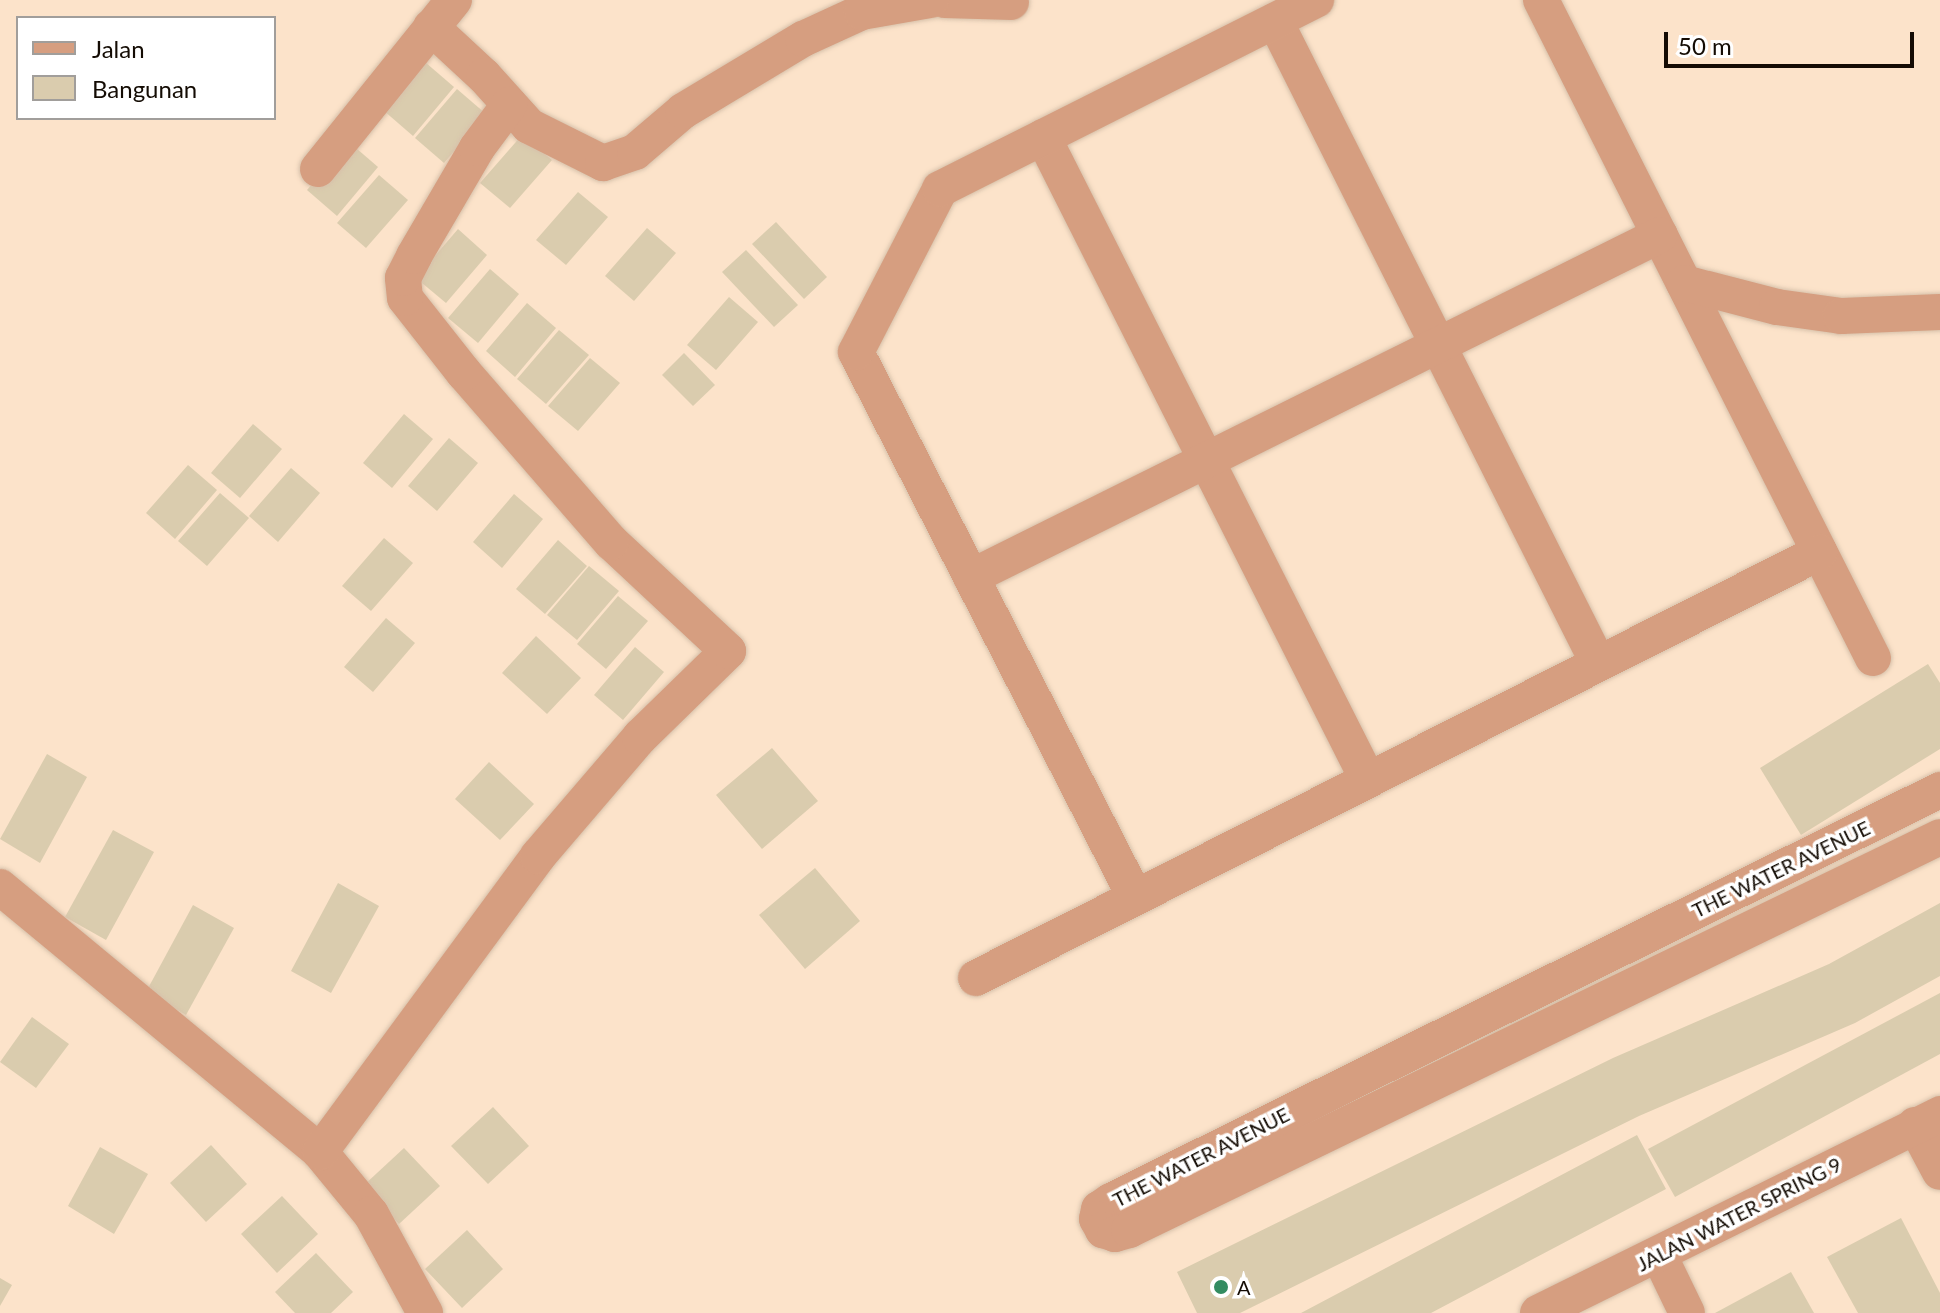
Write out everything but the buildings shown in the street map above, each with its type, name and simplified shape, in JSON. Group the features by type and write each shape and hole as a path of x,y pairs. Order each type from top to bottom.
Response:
{"street":[{"path":"318,169 454,0"},
{"path":"431,27 529,126 603,163 635,152 683,111 803,39 862,12 931,0"},
{"path":"945,0 1011,2"},
{"path":"1135,897 856,352 940,189 1316,0"},
{"path":"1541,0 1873,658"},
{"path":"1275,21 1598,663"},
{"path":"320,1152 538,856 640,737 728,651 611,542 464,373 405,298 403,278 414,256 477,148 509,105"},
{"path":"1043,137 1368,780"},
{"path":"971,577 1660,235"},
{"path":"1684,283 1777,307 1841,316 1940,312"},
{"path":"976,978 1820,552"},
{"name":"THE WATER AVENUE","path":"1940,790 1111,1201 1099,1209 1097,1219 1103,1230 1115,1234 1129,1230 1940,837"},
{"path":"0,887 320,1152 371,1214 425,1313"},
{"path":"1928,1119 1940,1172"},
{"name":"JALAN WATER SPRING 9","path":"1538,1313 1928,1119"},
{"path":"1659,1255 1687,1313"}],"place":[{"name":"A","path":"1221,1287"}]}
